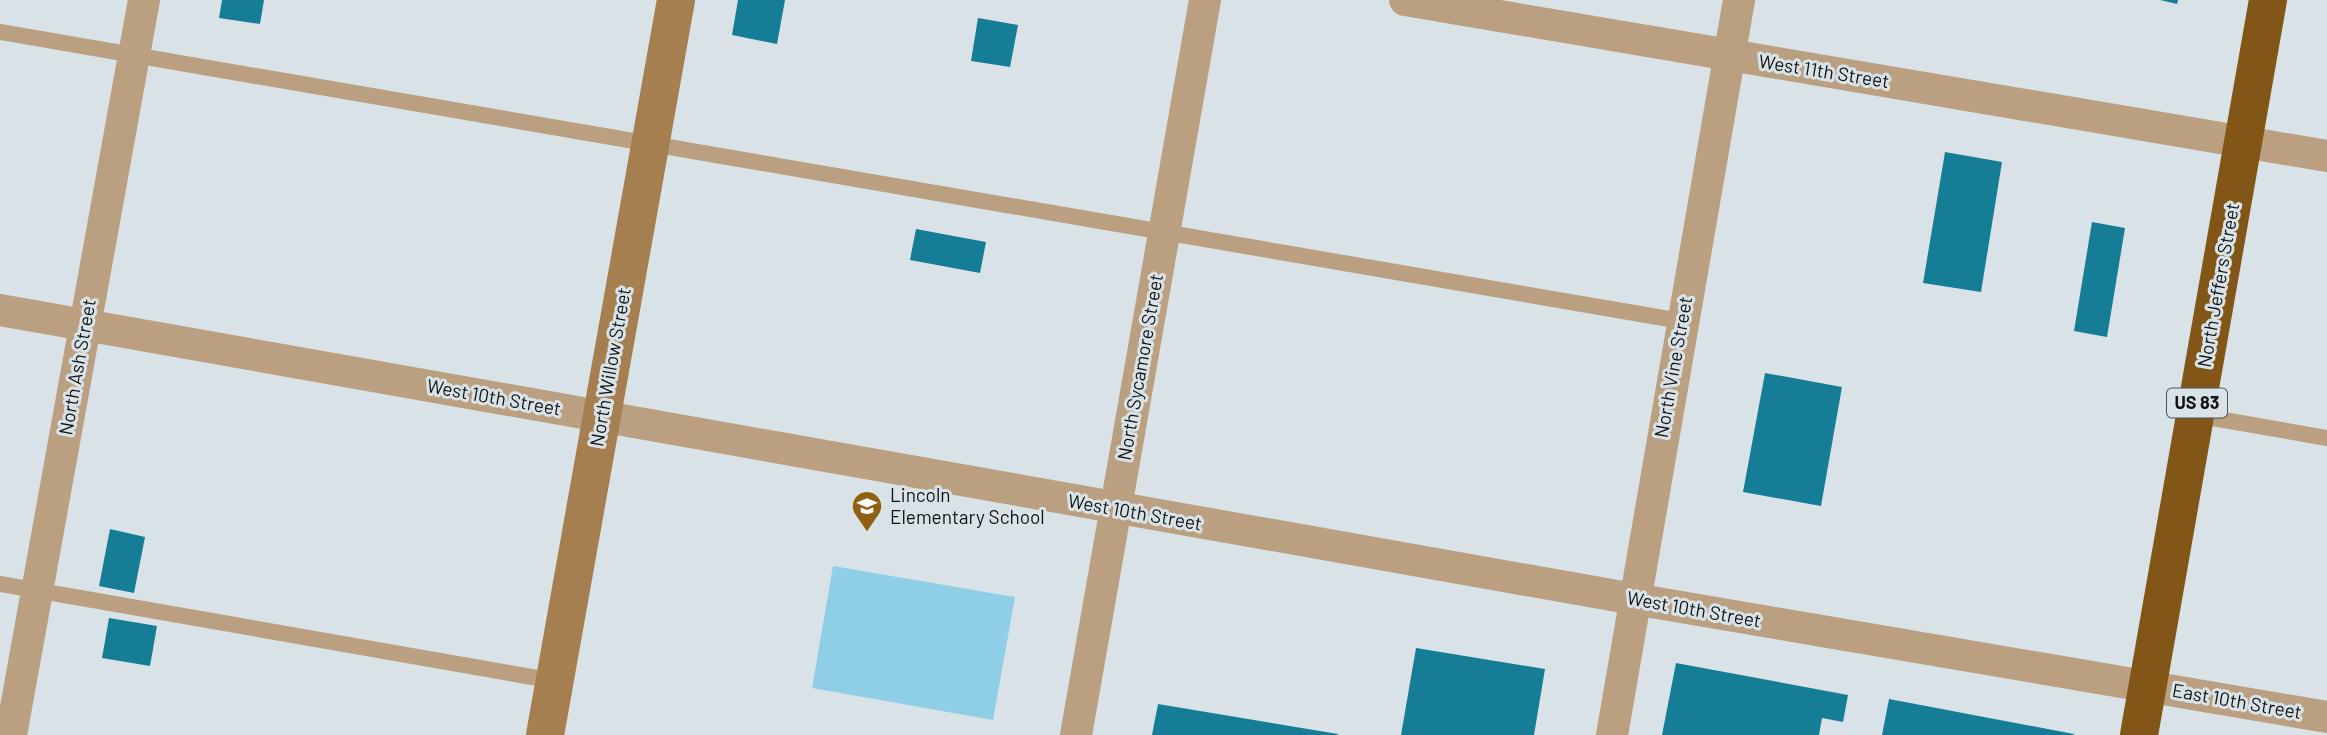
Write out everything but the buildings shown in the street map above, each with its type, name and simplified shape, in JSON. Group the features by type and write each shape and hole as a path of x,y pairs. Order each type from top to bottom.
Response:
{"highway":[{"name":"North Jeffers Street","path":"2139,735 2267,0"}],"main road":[{"name":"North Willow Street","path":"545,735 676,0"}],"street":[{"name":"North Ash Street","path":"11,735 144,0"},
{"name":"North Sycamore Street","path":"1076,735 1205,0"},
{"name":"West 11th Street","path":"1405,0 2327,156"},
{"name":"North Vine Street","path":"1612,735 1681,321 1739,0"},
{"name":"West 10th Street","path":"0,310 1634,599 2148,685"},
{"name":"East 10th Street","path":"2148,685 2327,717"}],"lane":[{"path":"0,32 1681,321"},
{"path":"2195,415 2327,438"},
{"path":"0,584 555,681"}],"shaded area":[{"path":"833,566 1015,597 993,720 812,688"}],"place":[{"name":"Lincoln Elementary School","path":"867,533"}]}
